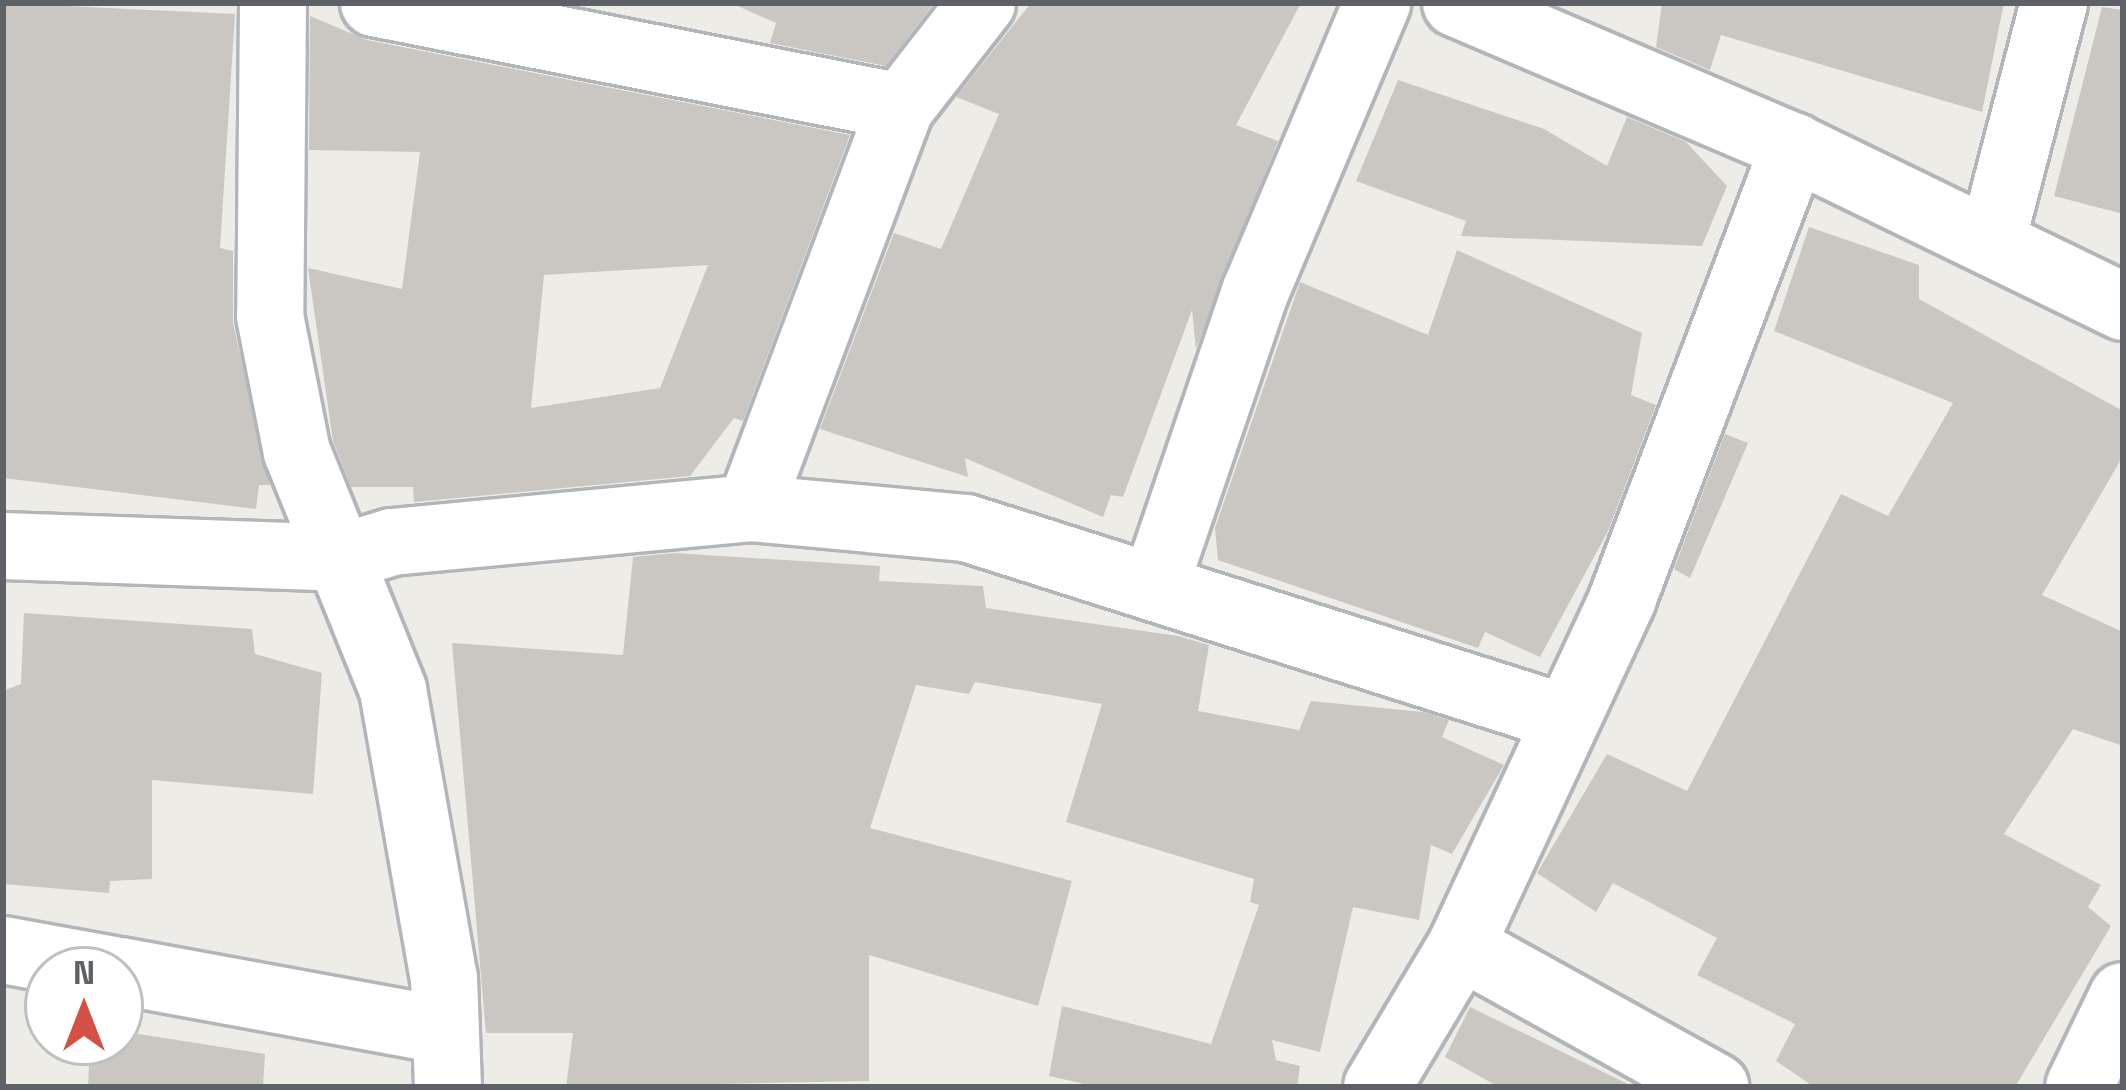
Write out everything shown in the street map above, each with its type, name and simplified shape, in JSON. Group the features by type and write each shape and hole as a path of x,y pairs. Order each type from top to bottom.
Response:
{"street":[{"path":"144,978 447,1059 393,690 297,452 270,316 273,3"},
{"path":"374,3 901,107"},
{"path":"750,508 901,107 982,3"},
{"path":"1155,586 1256,290 1377,3"},
{"path":"1456,3 1522,18 2123,307"},
{"path":"1992,241 2054,3"},
{"path":"1377,1087 1461,946 1622,600 1794,147"},
{"path":"3,546 340,558 392,542 750,508 966,528 1565,718"},
{"path":"1461,946 1715,1087"},
{"path":"2079,1087 2123,996"}],"building":[{"path":"3,3 235,14 220,248 233,251 233,323 270,485 259,485 256,509 3,478"},
{"path":"731,3 934,3 886,66 770,43 776,23"},
{"path":"1031,3 1301,3 1236,125 1278,141 1196,349 1192,310 1123,497 1111,495 1103,517 965,458 968,477 820,429 894,233 941,249 999,114 956,97"},
{"path":"1662,3 2004,3 1982,112 1721,35 1710,70 1656,47"},
{"path":"2102,7 2123,10 2123,214 2054,196"},
{"path":"310,16 367,40 850,135 743,421 734,418 690,476 414,502 413,487 351,487 333,441 308,268 402,289 420,152 309,150","holes":["708,265 660,388 531,408 544,275"]},
{"path":"1398,80 1544,129 1607,166 1627,117 1686,142 1727,186 1702,246 1461,236 1466,221 1356,181"},
{"path":"1809,227 1919,265 1919,299 2123,411 2123,456 2042,595 2123,632 2123,746 2073,729 2004,834 2101,885 2088,907 2111,926 2015,1087 1814,1087 1776,1061 1795,1024 1697,975 1717,938 1613,883 1596,912 1537,873 1607,754 1687,791 1841,494 1888,516 1953,403 1774,331"},
{"path":"1457,250 1642,333 1631,395 1656,405 1608,531 1540,657 1485,632 1478,648 1218,560 1215,528 1300,282 1428,335"},
{"path":"1725,434 1748,443 1690,578 1674,569"},
{"path":"674,553 880,566 879,581 983,586 986,608 1178,636 1209,645 1198,711 1299,730 1311,701 1423,712 1449,720 1442,737 1504,765 1452,854 1431,845 1419,920 1353,907 1320,1052 1272,1040 1276,1060 1300,1066 1297,1087 1098,1087 1049,1076 1062,1006 1211,1044 1259,905 1250,902 1254,879 1066,822 1102,704 975,682 969,694 916,685 870,828 1072,881 1038,1006 869,955 869,1081 566,1087 573,1033 486,1033 452,643 623,655 633,557"},
{"path":"24,613 252,629 255,654 322,673 313,794 152,780 152,879 110,881 109,893 3,884 3,691 21,684"},
{"path":"1470,1007 1634,1087 1499,1087 1445,1057"},
{"path":"144,1035 265,1054 263,1087 88,1087 89,1066 144,1066"}]}
